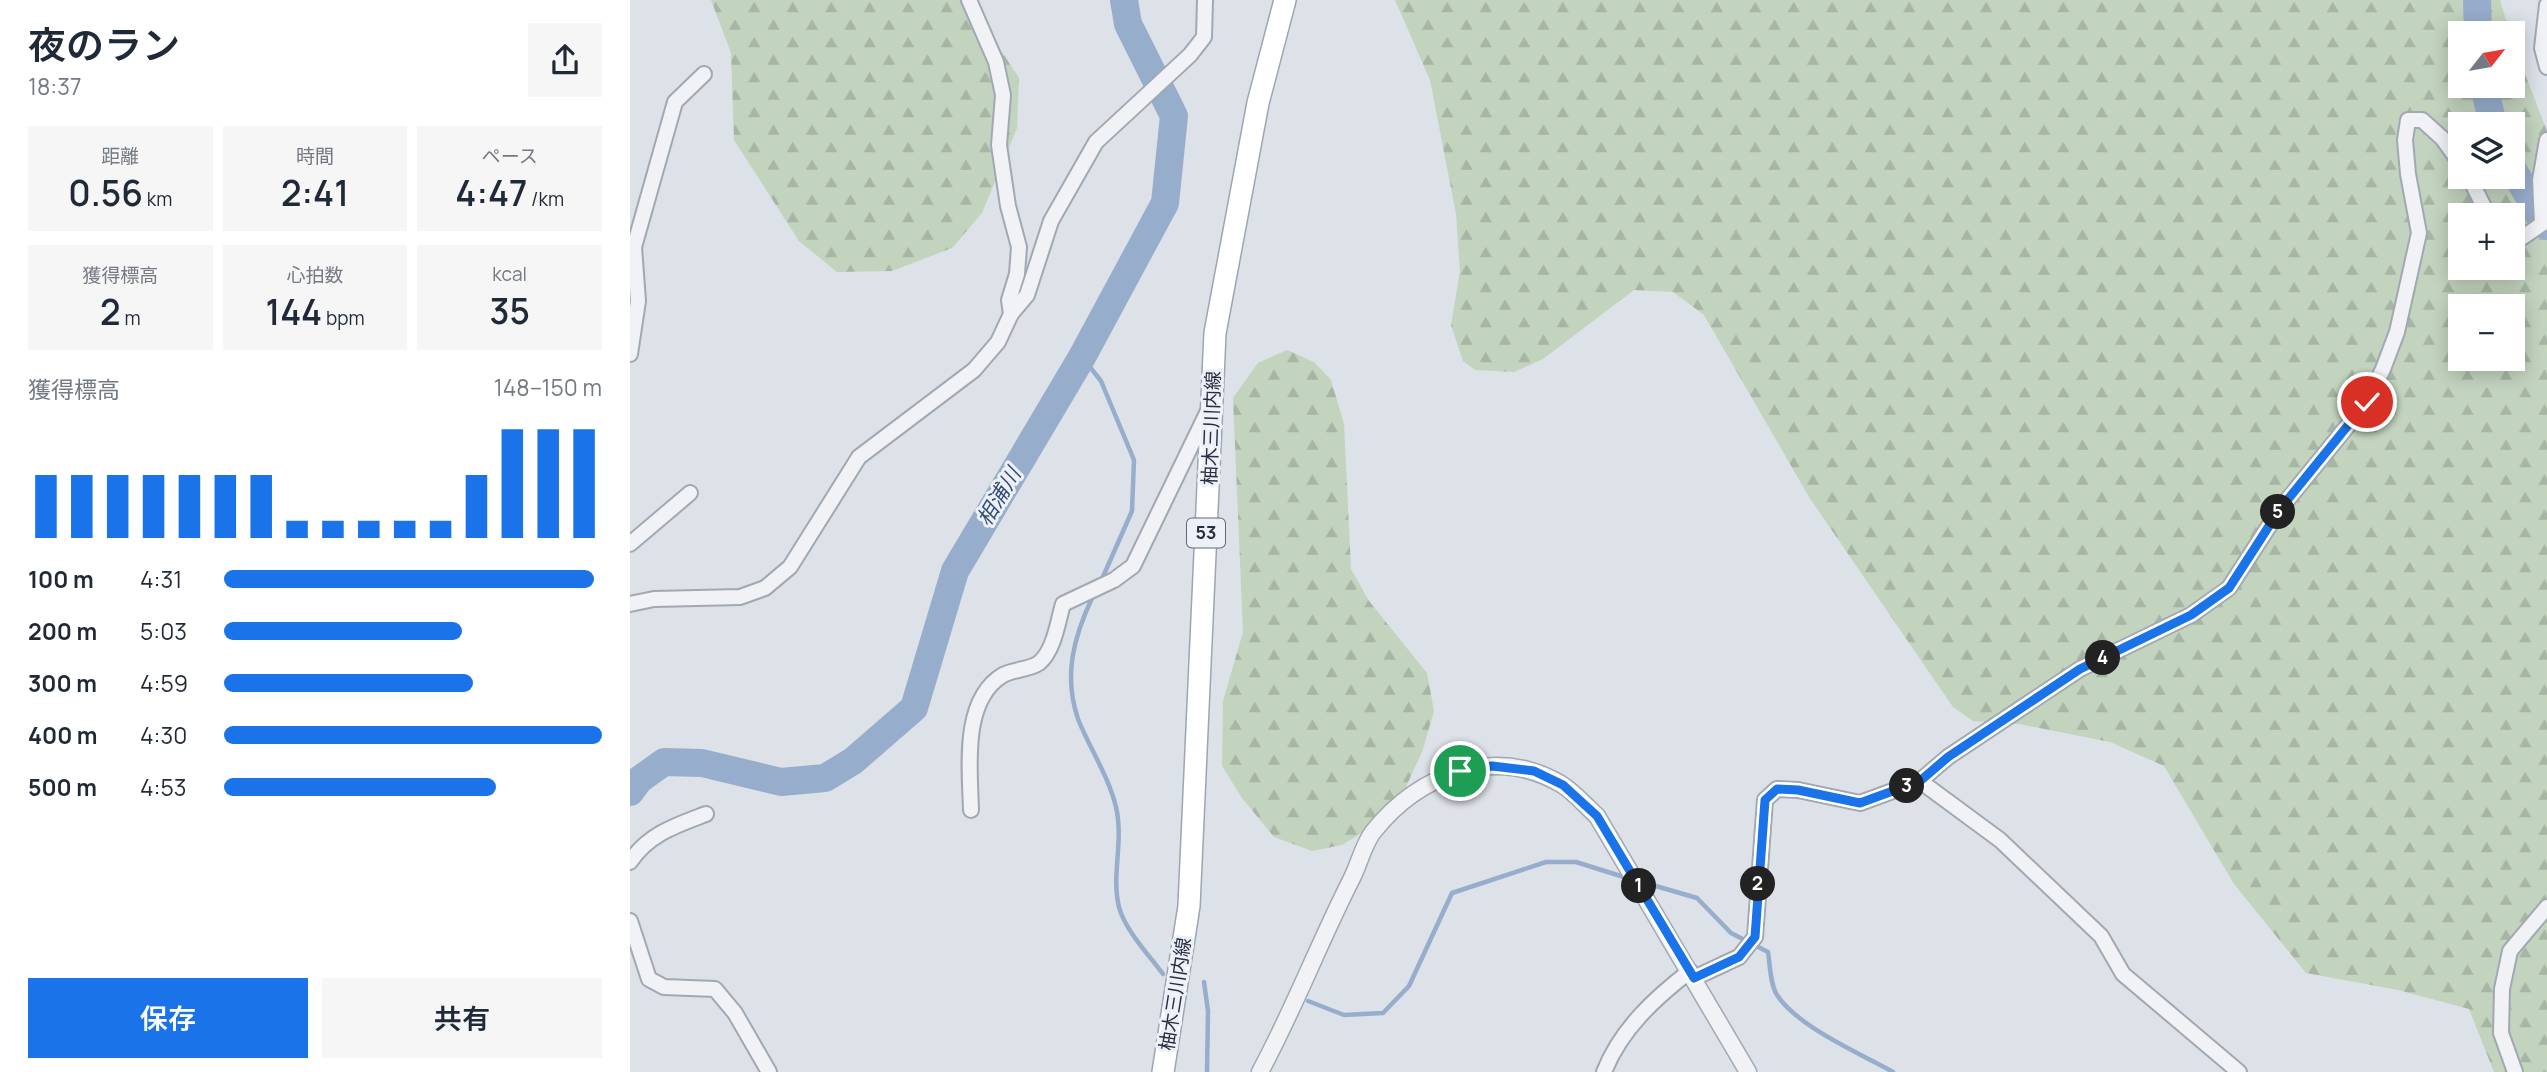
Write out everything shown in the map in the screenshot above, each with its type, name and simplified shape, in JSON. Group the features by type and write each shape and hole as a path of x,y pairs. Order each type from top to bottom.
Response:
{"main road":[{"name":"柚木三川内線","path":"1163,1072 1189,906 1215,333 1258,103 1286,0"}],"street":[{"path":"969,0 996,62 1003,95 999,145 1008,206 1019,247 1017,274 1009,300 1011,314"},
{"path":"630,604 654,600 740,597 765,588 790,568 859,457 974,370 998,342 1011,314 1027,295 1051,221 1096,142 1190,55 1204,37 1205,0"},
{"path":"2547,5 2542,48 2547,67"},
{"path":"630,354 634,347 638,301 635,247 676,102 704,74"},
{"path":"1604,1072 1609,1059 1649,1002 1692,974 1739,957 1755,937 1765,800 1777,789 1798,790 1860,803 1920,781 1948,757 2080,669 2191,615 2229,588 2280,509 2367,402 2383,369 2397,332 2419,233 2408,174 2405,140 2408,120 2422,120 2448,146"},
{"path":"2525,236 2542,224 2540,180 2547,140"},
{"path":"971,810 969,731 984,697 1002,676 1038,663 1048,652 1063,604 1114,580 1133,566 1212,404"},
{"path":"630,544 643,536 690,492"},
{"path":"1260,1072 1283,1030 1371,834 1403,800 1427,782 1460,771 1492,766 1534,771 1563,785 1597,816 1748,1072"},
{"path":"1920,781 2000,840 2101,936 2123,974 2239,1072"},
{"path":"630,862 652,838 671,827 706,814"},
{"path":"2515,1072 2501,1034 2502,989 2510,951 2547,907"},
{"path":"630,921 649,979 664,986 715,989 735,1013 769,1072"}],"green space":[{"path":"711,0 967,0 971,4 1019,78 1017,128 982,213 952,248 892,271 837,272 799,241 734,140 731,53"},
{"path":"1395,0 2500,0 2506,21 2448,21 2448,98 2525,98 2525,74 2547,131 2547,1072 2494,1072 2469,1009 2398,990 2306,973 2234,884 2164,766 2110,742 2019,724 1973,721 1953,707 1809,497 1704,315 1673,292 1634,290 1543,359 1514,372 1475,370 1463,361 1451,325 1460,271 1456,214 1430,80"},
{"path":"1287,350 1314,362 1331,380 1344,424 1351,569 1369,601 1427,673 1434,711 1422,752 1403,793 1368,829 1342,845 1312,851 1274,837 1242,798 1222,766 1223,701 1243,632 1233,398 1258,363"}],"waterway":[{"name":"相浦川","path":"630,792 639,780 664,762 702,763 781,782 825,778 853,761 914,708 955,571 1082,357 1165,203 1174,116 1128,24 1124,0"},
{"path":"2477,0 2478,21"},
{"path":"2487,98 2490,112"},
{"path":"2525,189 2547,226"},
{"path":"1082,357 1101,381 1134,460 1132,511 1102,579"},
{"path":"1093,596 1076,641 1071,687 1078,719 1116,807 1119,833 1116,883 1119,907 1132,933 1163,974"},
{"path":"1308,1001 1344,1015 1383,1013 1409,986 1452,893 1546,862 1576,862 1627,878"},
{"path":"1642,882 1697,898 1731,933 1768,952 1777,995 1799,1018 1893,1072"},
{"path":"1204,982 1208,1011 1207,1072"}],"route":[{"path":"1460,771 1492,766 1534,771 1563,785 1597,816 1694,978 1739,957 1755,937 1765,800 1777,789 1798,790 1860,803 1920,781 1948,757 2080,669 2191,615 2229,588 2280,509 2367,402"}]}
